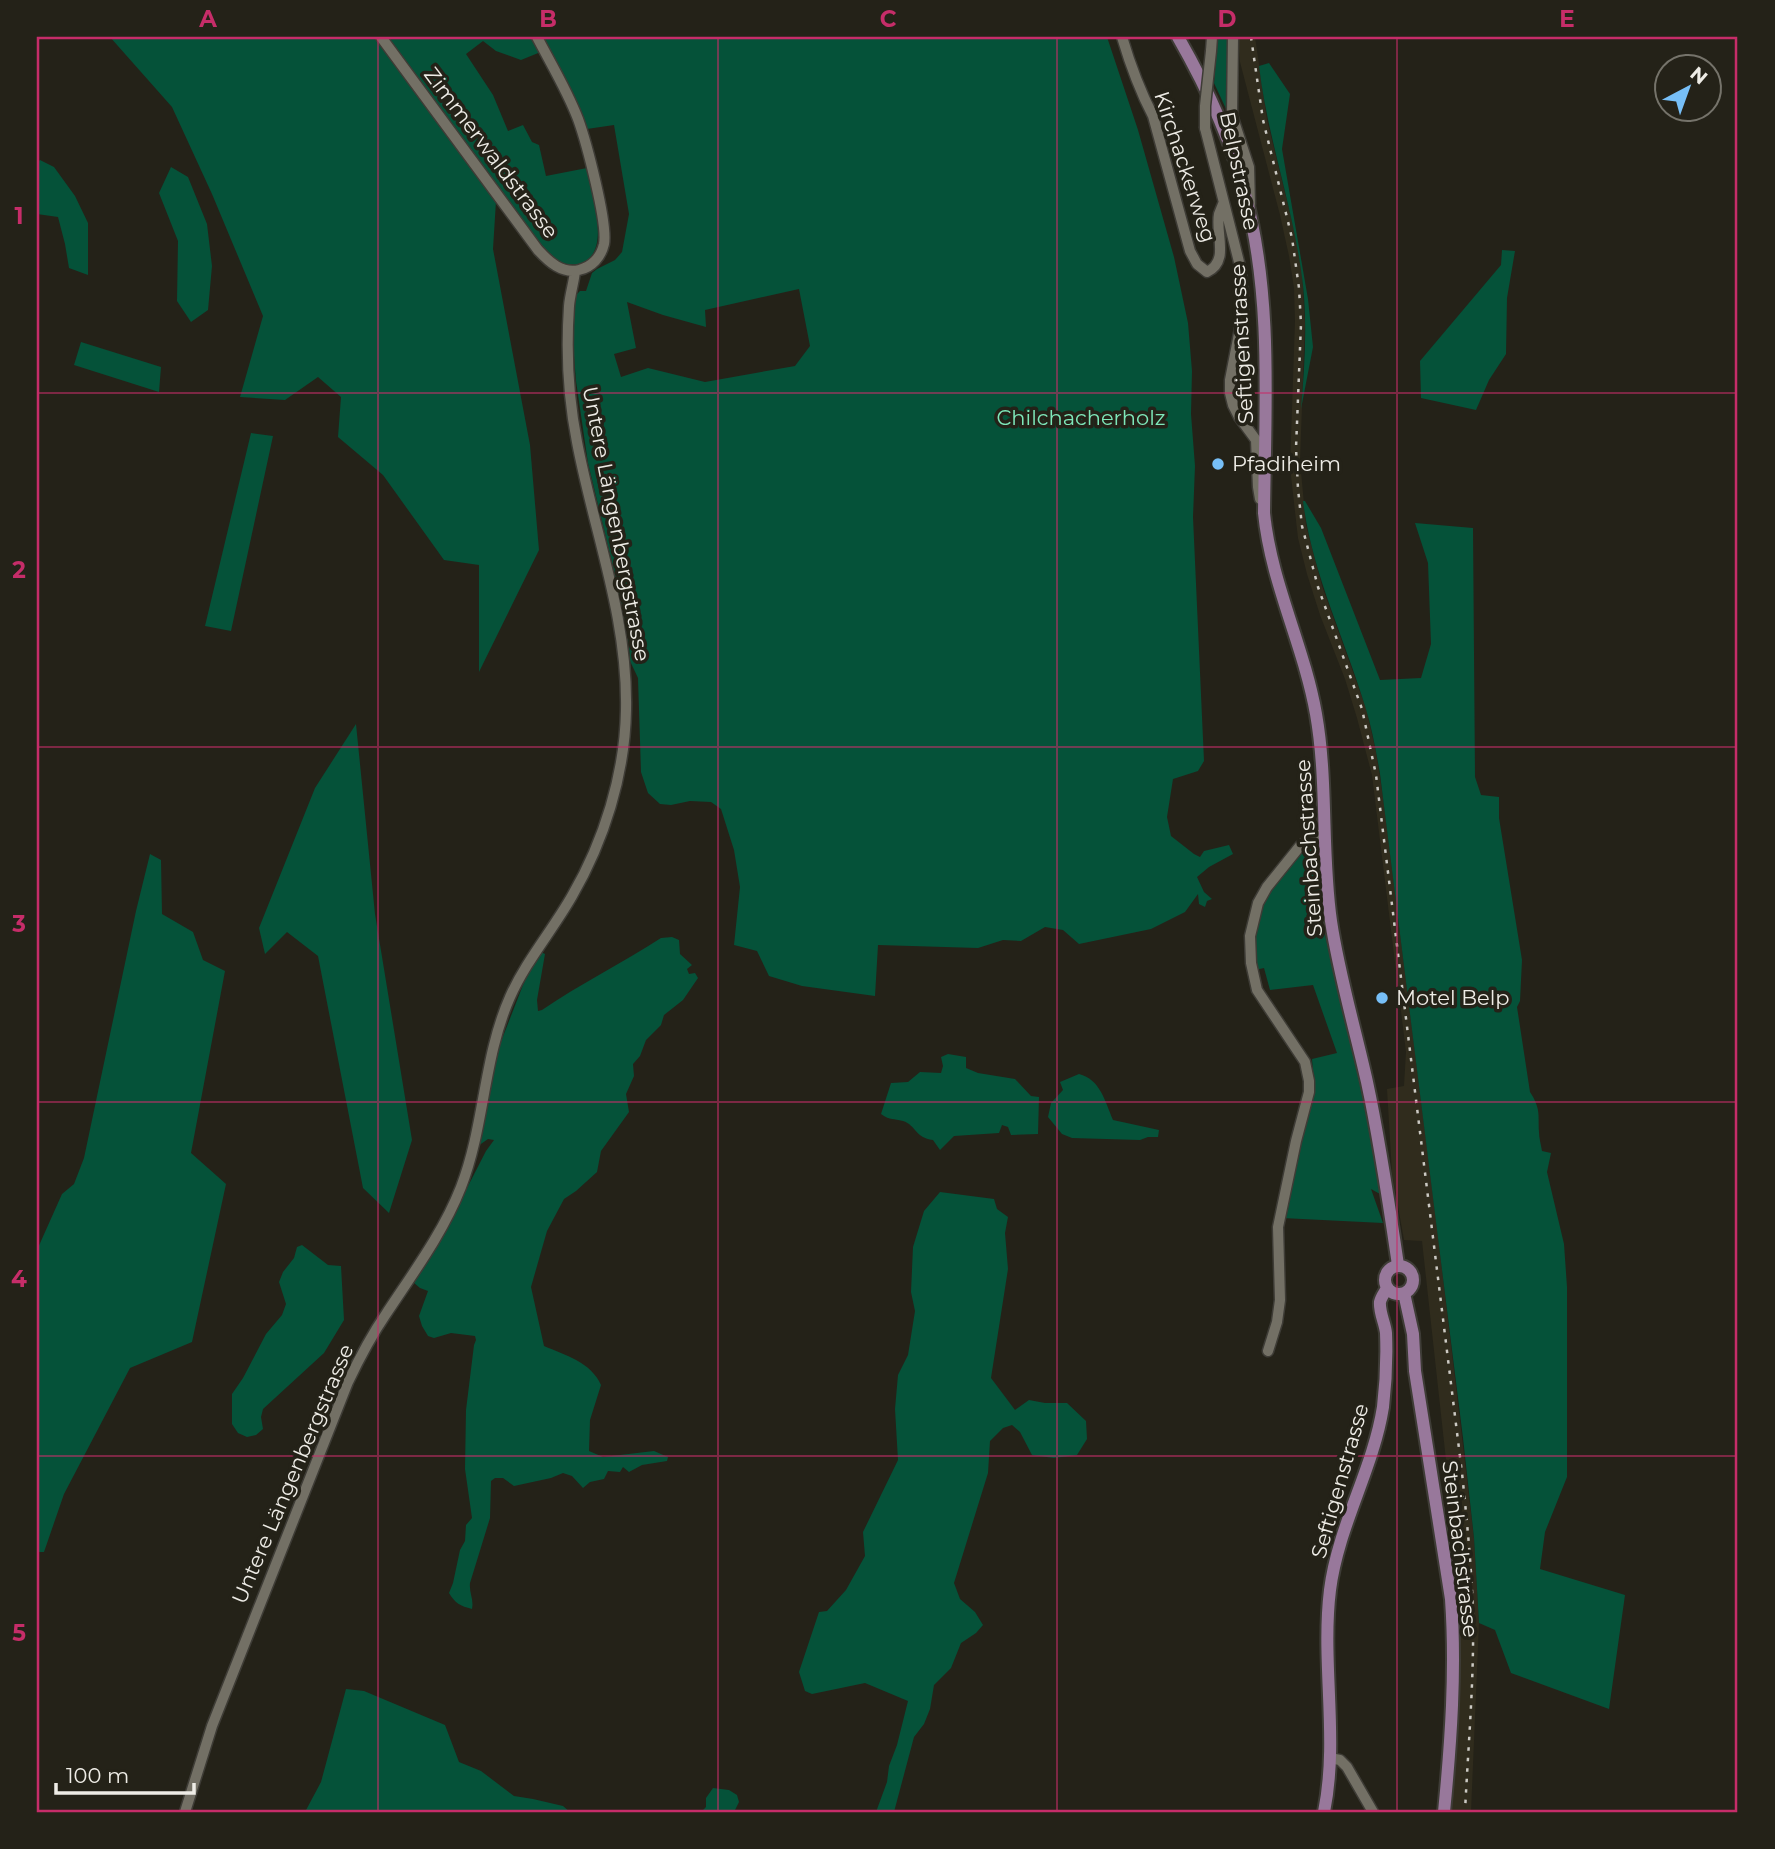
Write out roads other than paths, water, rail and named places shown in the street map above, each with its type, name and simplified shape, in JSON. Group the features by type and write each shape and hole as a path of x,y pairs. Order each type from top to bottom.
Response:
{"main road":[{"name":"Seftigenstrasse","path":"1178,37 1224,129 1239,171 1256,246 1265,354 1264,513"},
{"name":"Steinbachstrasse","path":"1264,513 1273,565 1316,712 1322,764 1331,922 1376,1126 1398,1265 1407,1268 1413,1275 1411,1288 1404,1293 1413,1334 1415,1371 1451,1599 1454,1636 1444,1812"},
{"path":"1398,1265 1387,1271 1385,1279 1387,1288 1395,1293 1404,1293"},
{"name":"Seftigenstrasse","path":"1324,1812 1330,1758 1330,1590 1340,1541 1378,1430 1386,1373 1385,1329 1380,1306 1387,1288"}],"street":[{"name":"Zimmerwaldstrasse","path":"381,37 538,250 557,267 575,271"},
{"path":"537,37 582,131 604,228 604,245 598,258 588,267 575,271"},
{"name":"Kirchackerweg","path":"1122,37 1153,116 1190,251 1197,264 1207,272 1213,269 1221,255 1219,214 1224,203"},
{"name":"Belpstrasse","path":"1212,37 1205,128 1241,270 1243,291 1243,313 1230,393 1239,417 1255,440 1258,486 1264,513"},
{"name":"Belpstrasse","path":"1233,37 1232,115 1250,167 1250,215"},
{"name":"Untere Längenbergstrasse","path":"185,1812 229,1680 348,1381 384,1317 431,1246 461,1186 475,1143 492,1047 510,996 580,881 597,846 614,792 624,736 625,669 613,587 582,466 572,412 568,342 570,293 575,271"},
{"path":"1268,1351 1277,1322 1280,1300 1278,1227 1309,1081 1305,1062 1257,990 1251,963 1250,936 1258,903 1267,887 1300,846 1325,833"},
{"path":"1330,1758 1340,1760 1348,1767 1373,1812"}],"railway":[{"path":"1251,37 1263,120 1292,238 1299,288 1301,324 1296,448 1302,526 1318,587 1362,709 1376,775 1462,1473 1473,1618 1465,1812"}],"place":[{"name":"Pfadiheim","path":"1218,464"},
{"name":"Motel Belp","path":"1382,998"}],"park label":[{"name":"Chilchacherholz","path":"1081,418"}]}
